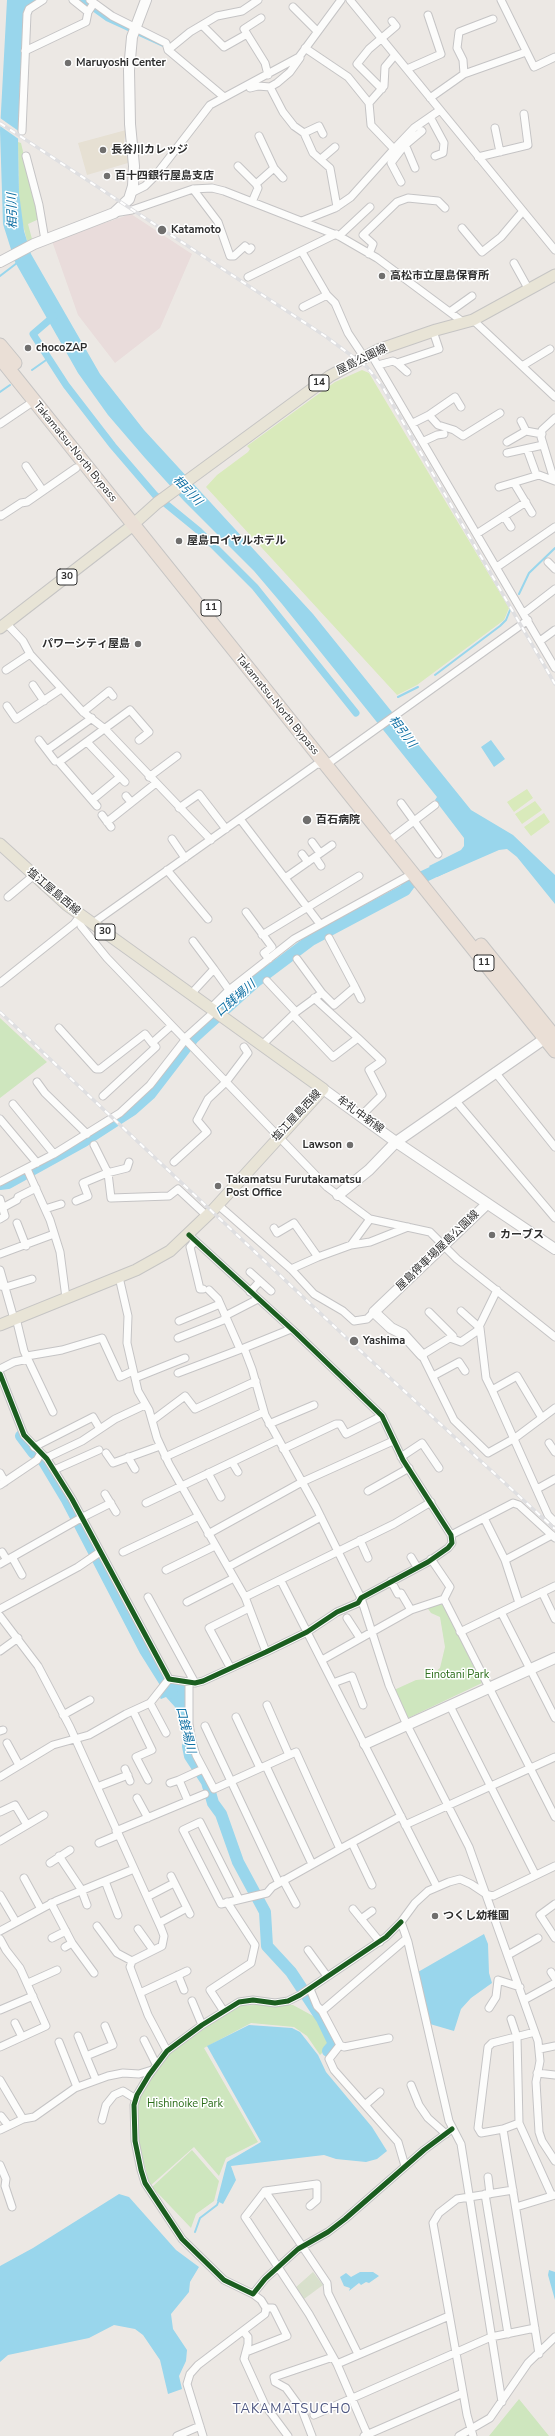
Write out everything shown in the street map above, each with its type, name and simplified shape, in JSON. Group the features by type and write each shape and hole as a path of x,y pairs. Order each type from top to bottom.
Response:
{"highway":[{"name":"Takamatsu-North Bypass","path":"0,345 135,521 416,874 428,886 552,1035 555,1051"},
{"name":"Takamatsu-North Bypass","path":"0,358 34,401 135,521"},
{"name":"Takamatsu-North Bypass","path":"329,763 393,837 416,874"}],"main road":[{"path":"1,261 33,245 114,213 130,196 134,166 128,82 135,28 146,0"},
{"name":"屋島公園線","path":"135,521 311,388 368,355 432,331 468,321 555,275"},
{"name":"30","path":"3,626 135,521"},
{"name":"塩江屋島西線","path":"0,844 33,876 81,915 323,1089 277,1137 207,1216 192,1238 163,1256 119,1276 0,1325"},
{"path":"338,1195 396,1142 455,1100 552,1035"},
{"name":"牟礼中新線","path":"323,1089 396,1142"},
{"name":"屋島停車場屋島公園線","path":"374,1312 445,1246 487,1204 396,1142"},
{"path":"487,1204 555,1249"},
{"path":"374,1312 391,1328 403,1334 422,1355"},
{"path":"365,1744 555,1658"}],"street":[{"path":"22,131 27,14 29,9 43,0"},
{"path":"73,0 91,6 166,43 168,50 224,97"},
{"path":"168,50 217,16 242,11 258,0"},
{"path":"242,88 258,86 270,87 290,72 317,31 341,0"},
{"path":"350,0 555,250"},
{"path":"501,0 534,67 555,57"},
{"path":"25,51 86,22 91,6"},
{"path":"293,7 317,31"},
{"path":"407,69 441,54 428,15"},
{"path":"261,18 244,29 265,63 268,75"},
{"path":"464,74 462,60 457,48 459,32 493,20"},
{"path":"202,25 224,47 247,34"},
{"path":"382,89 356,64 381,38 396,26"},
{"path":"305,48 348,77 369,103 371,125 394,149"},
{"path":"430,98 464,74 526,52"},
{"path":"369,103 382,89 386,81 384,67 395,55"},
{"path":"142,206 130,196 150,182 203,112 224,97 268,75 299,57"},
{"path":"270,87 283,112 294,126 304,133 313,153 321,159 332,173 337,207"},
{"path":"401,182 391,163 414,128 440,110"},
{"path":"478,157 528,145 524,114"},
{"path":"430,116 444,143 443,153 435,156"},
{"path":"304,133 319,126 323,134"},
{"path":"495,128 500,152"},
{"path":"302,221 337,207 351,197 394,149 422,131"},
{"path":"259,136 274,168 283,178"},
{"path":"402,145 408,149 415,168"},
{"path":"321,159 336,147"},
{"path":"26,156 39,205 45,240"},
{"path":"238,166 256,184 258,188 252,202"},
{"path":"256,184 274,168"},
{"path":"114,213 142,206 193,189 212,188 337,235 369,254 451,311 468,321 522,366 555,397"},
{"path":"193,189 218,222 230,256 234,256 245,246 249,250 251,248"},
{"path":"369,254 373,244 363,236 397,202 408,198 438,201 445,208"},
{"path":"248,278 337,235 370,207"},
{"path":"462,228 482,252 501,238 523,211"},
{"path":"302,252 327,295 334,303 348,333 378,365 478,533 555,668"},
{"path":"514,263 529,290"},
{"path":"303,307 327,295"},
{"path":"451,311 472,296"},
{"path":"397,363 439,349 432,331"},
{"path":"522,366 550,350"},
{"path":"378,365 393,361 407,372"},
{"path":"413,423 430,415 455,397 461,407"},
{"path":"0,424 34,401"},
{"path":"430,415 438,425 454,430 463,436 500,413"},
{"path":"554,480 543,445 542,430 555,418"},
{"path":"521,421 526,430 542,434"},
{"path":"508,442 526,430"},
{"path":"424,441 444,434"},
{"path":"507,453 543,445"},
{"path":"528,449 535,471"},
{"path":"26,466 43,491"},
{"path":"0,515 1,516 21,503 27,502 76,468"},
{"path":"499,486 539,475 554,480"},
{"path":"514,483 532,513"},
{"path":"478,533 526,502"},
{"path":"504,516 511,527"},
{"path":"497,567 555,528"},
{"path":"548,562 555,569"},
{"path":"93,923 317,764 329,763 526,616 555,589"},
{"path":"3,626 23,641 30,654 61,689 83,712 105,729 149,777 211,840"},
{"path":"540,640 555,630"},
{"path":"6,670 30,654"},
{"path":"33,685 44,701"},
{"path":"7,706 16,719 61,689"},
{"path":"83,712 108,691 113,696"},
{"path":"97,806 59,762 130,710 149,732 139,740"},
{"path":"47,750 92,718"},
{"path":"39,740 55,761"},
{"path":"87,742 122,780 92,800"},
{"path":"149,777 177,756"},
{"path":"102,816 110,824 131,802 156,783"},
{"path":"179,808 198,794 226,830"},
{"path":"126,796 131,802"},
{"path":"401,803 438,854"},
{"path":"393,837 435,805"},
{"path":"240,819 320,924"},
{"path":"172,839 185,858"},
{"path":"312,842 321,866"},
{"path":"285,878 332,845"},
{"path":"302,854 308,862"},
{"path":"167,870 208,919"},
{"path":"0,1182 54,1154 120,1113 140,1096 185,1040 217,1012 229,990 294,939 416,874"},
{"path":"8,897 33,876"},
{"path":"262,935 297,912 307,908 359,876"},
{"path":"246,912 272,947 264,953 269,959"},
{"path":"0,983 74,924 81,915"},
{"path":"81,915 81,926 107,958 277,1137 314,1172 327,1187 370,1219 430,1232 457,1259 555,1337"},
{"path":"329,938 361,1000"},
{"path":"193,941 229,990"},
{"path":"297,959 322,992 334,1005"},
{"path":"191,994 214,969"},
{"path":"267,982 333,1057 358,1038"},
{"path":"328,1010 355,987"},
{"path":"262,1045 294,1014 322,992"},
{"path":"314,998 382,1061 369,1070 382,1095 361,1116"},
{"path":"152,1043 172,1026"},
{"path":"59,1028 96,1069 100,1069 146,1034 156,1047 103,1096"},
{"path":"174,1162 207,1132 197,1120 208,1099 226,1082 248,1053 244,1047"},
{"path":"496,1072 555,1147"},
{"path":"38,1082 45,1093 87,1134"},
{"path":"455,1100 555,1218"},
{"path":"13,1104 54,1154"},
{"path":"0,1119 37,1163"},
{"path":"94,1145 107,1172 111,1198 169,1196 178,1189 207,1216"},
{"path":"76,1200 88,1196 83,1183 107,1172 127,1168 129,1162"},
{"path":"27,1169 45,1209 60,1252 66,1298"},
{"path":"4,1207 36,1188"},
{"path":"0,1199 4,1207 5,1216 0,1219"},
{"path":"45,1209 61,1204"},
{"path":"218,1204 291,1269 314,1294 343,1311 354,1321 367,1319 374,1312"},
{"path":"351,1245 370,1219"},
{"path":"17,1223 26,1246"},
{"path":"274,1228 277,1233 294,1223 318,1258"},
{"path":"291,1269 351,1245 370,1242 409,1227"},
{"path":"0,1254 26,1246 54,1234"},
{"path":"192,1238 190,1247 200,1289 206,1289 220,1304 242,1348 256,1381 268,1424 321,1517 361,1598 389,1685 407,1725 469,1847 520,1987 540,2049 537,2073 539,2132 555,2161"},
{"path":"167,1682 192,1682 230,1668 266,1652 307,1632 337,1612 358,1603 361,1598 417,1568 448,1548 452,1543 451,1535 401,1457 382,1416 291,1329 192,1238"},
{"path":"0,1270 3,1286 27,1358 53,1412"},
{"path":"250,1272 271,1291"},
{"path":"119,1276 128,1316 127,1343 134,1374 145,1405 153,1420 160,1446 197,1517 245,1597 266,1652"},
{"path":"3,1286 32,1279"},
{"path":"250,1292 260,1281"},
{"path":"450,1338 464,1341 480,1328 497,1290"},
{"path":"178,1338 226,1318 258,1299"},
{"path":"179,1321 220,1304"},
{"path":"461,1311 480,1328 486,1378 515,1438 548,1515 555,1522"},
{"path":"429,1312 453,1336 422,1355 454,1420 488,1453 515,1438 555,1408"},
{"path":"178,1373 291,1329"},
{"path":"0,1369 14,1362 27,1358 62,1350 102,1338 120,1377 185,1358"},
{"path":"433,1376 459,1362 465,1371"},
{"path":"0,1374 1,1382 24,1435 34,1447 44,1455 54,1470 100,1552 167,1682"},
{"path":"492,1390 517,1376 542,1418"},
{"path":"153,1420 185,1396 195,1408 256,1381"},
{"path":"0,1399 8,1396"},
{"path":"0,1473 3,1484 44,1455 82,1441 100,1429 145,1405"},
{"path":"268,1424 314,1405"},
{"path":"166,1457 264,1412"},
{"path":"283,1449 336,1424 340,1424 346,1434 382,1416"},
{"path":"34,1447 93,1417 100,1429"},
{"path":"146,1503 278,1440"},
{"path":"208,1534 302,1482 393,1441"},
{"path":"401,1457 422,1443 439,1468"},
{"path":"549,1443 555,1452"},
{"path":"54,1470 102,1452 113,1463 160,1446"},
{"path":"128,1457 135,1470"},
{"path":"232,1462 238,1472"},
{"path":"368,1491 409,1468"},
{"path":"208,1473 221,1497"},
{"path":"537,1490 555,1479"},
{"path":"105,1494 116,1512"},
{"path":"245,1597 281,1581 338,1550 394,1524 431,1502"},
{"path":"0,1564 81,1518 111,1503"},
{"path":"451,1535 506,1505 513,1503 519,1505 553,1536 505,1560"},
{"path":"124,1552 197,1517"},
{"path":"228,1567 321,1517"},
{"path":"484,1518 505,1560 519,1603"},
{"path":"360,1540 368,1558"},
{"path":"166,1570 215,1546"},
{"path":"2,1552 10,1559 22,1575"},
{"path":"0,1609 78,1567 100,1552"},
{"path":"411,1557 417,1568"},
{"path":"322,1660 411,1610 444,1600 450,1587 431,1559"},
{"path":"187,1602 234,1578"},
{"path":"281,1581 437,1887"},
{"path":"391,1581 398,1594 401,1592 411,1610"},
{"path":"460,1632 555,1586"},
{"path":"542,1592 555,1619"},
{"path":"148,1597 192,1682 190,1730 196,1755 214,1789 296,1752 340,1850"},
{"path":"444,1600 555,1817"},
{"path":"230,1668 209,1628 249,1608"},
{"path":"501,1612 555,1718"},
{"path":"0,1616 38,1666 85,1756 117,1833 164,1936 162,1946 132,1961 130,1967 148,2015 167,2051"},
{"path":"347,1618 360,1638"},
{"path":"0,1651 18,1638"},
{"path":"334,1683 352,1676 363,1705"},
{"path":"0,1777 53,1745 76,1739 102,1729 150,1703 167,1682"},
{"path":"63,1715 90,1700"},
{"path":"150,1703 166,1733"},
{"path":"267,1705 289,1755"},
{"path":"450,1706 490,1787 536,1874"},
{"path":"133,1711 152,1750 136,1757 148,1780"},
{"path":"236,1717 312,1864"},
{"path":"205,1726 230,1782 281,1882 296,1904"},
{"path":"7,1743 19,1765"},
{"path":"406,1824 449,1806 555,1757"},
{"path":"170,1783 203,1769"},
{"path":"97,1787 127,1775"},
{"path":"179,1780 188,1801"},
{"path":"99,1843 148,1818 205,1794"},
{"path":"137,1798 148,1818"},
{"path":"0,1812 16,1805 27,1825"},
{"path":"0,1841 44,1816"},
{"path":"239,1899 200,1822 183,1830 221,1904 267,1893 281,1882 312,1864 401,1816"},
{"path":"352,1843 372,1885"},
{"path":"50,1863 70,1850"},
{"path":"60,1856 81,1889 88,1905"},
{"path":"203,2436 187,2384 190,2374 198,2365 265,2314 266,2308 261,2300 253,2294 224,2280 212,2271 182,2239 145,2183 134,2141 136,2099 154,2067 167,2051 223,2010 239,2002 253,2000 275,2003 288,2001 309,1990 327,1976 380,1942 401,1922 415,1903 428,1892 437,1887 460,1879 486,1894 494,1896 536,1874 555,1866"},
{"path":"0,1931 41,1908 81,1889 105,1882 134,1869"},
{"path":"24,1878 41,1908"},
{"path":"147,1897 172,1880 189,1911 159,1923"},
{"path":"105,1882 118,1915"},
{"path":"0,1895 16,1922"},
{"path":"223,2010 210,1990 251,1963 255,1945 227,1902"},
{"path":"51,1903 72,1943 94,1973"},
{"path":"555,1904 540,1915 555,1938"},
{"path":"353,1909 380,1942"},
{"path":"361,1919 372,1911"},
{"path":"401,1922 452,2129 460,2144 502,2402"},
{"path":"97,1926 117,1953 132,1961"},
{"path":"138,1929 153,1950"},
{"path":"52,1938 66,1931"},
{"path":"322,2011 406,1938"},
{"path":"508,1955 538,1938"},
{"path":"0,1939 28,1983 46,2026 0,2047"},
{"path":"65,1947 72,1943"},
{"path":"308,1950 327,1976"},
{"path":"28,1983 57,1970"},
{"path":"140,1993 187,1971"},
{"path":"178,1975 184,1990"},
{"path":"489,2008 496,1997 498,1980 520,1987"},
{"path":"524,2000 555,1983"},
{"path":"309,1990 340,2045 344,2047 389,2038"},
{"path":"0,2010 34,1996"},
{"path":"192,2002 202,2025"},
{"path":"511,2019 518,2037 519,2123 554,2195 516,2207"},
{"path":"15,2022 22,2037"},
{"path":"86,2056 113,2045 105,2026"},
{"path":"519,2123 503,2129 481,2133 478,2128 488,2047 492,2043 535,2032"},
{"path":"78,2036 96,2080"},
{"path":"144,2040 154,2067"},
{"path":"58,2042 77,2087"},
{"path":"340,2045 329,2059 334,2070 398,2142 405,2166"},
{"path":"540,2049 555,2046"},
{"path":"0,2130 23,2119 34,2117 77,2087 123,2073 139,2074 154,2067"},
{"path":"537,2073 555,2075"},
{"path":"0,2080 23,2119"},
{"path":"411,2085 419,2105 428,2118 446,2134"},
{"path":"102,2120 106,2105 114,2095 122,2091 136,2099"},
{"path":"365,2105 380,2092"},
{"path":"1,2116 8,2125"},
{"path":"253,2294 277,2267 302,2246 328,2232 345,2219 405,2166 452,2129"},
{"path":"503,2129 539,2354"},
{"path":"0,2165 6,2179 5,2186 12,2207"},
{"path":"488,2177 487,2194 508,2334"},
{"path":"310,2206 317,2200 316,2184 265,2190 245,2217 309,2314 335,2360 366,2435 463,2394"},
{"path":"265,2190 327,2282 328,2293 358,2354"},
{"path":"472,2433 463,2394 434,2223 438,2213 457,2199 513,2190"},
{"path":"246,2352 287,2336 273,2308 266,2308"},
{"path":"312,2436 302,2410 286,2388 275,2382 274,2377 358,2354 449,2316"},
{"path":"314,2414 491,2337 535,2328"},
{"path":"243,2331 248,2337 244,2359 265,2405 288,2436"},
{"path":"459,2436 472,2433 490,2418 524,2368 555,2337"},
{"path":"177,2436 200,2426"}],"shaded area":[{"name":"長谷川カレッジ","path":"126,130 124,142 128,163 87,175 78,143"},
{"path":"131,214 192,254 160,328 115,363 78,315 52,241"}],"green space":[{"path":"18,142 21,143 39,219 28,224 32,239 27,241 22,221 19,193"},
{"path":"362,370 369,373 509,608 504,620 417,685 397,695 206,487 217,475 248,452 250,449 247,446 335,382"},
{"path":"527,789 533,798 514,812 507,802"},
{"path":"535,801 542,810 522,824 515,814"},
{"path":"544,813 550,822 531,836 524,827"},
{"path":"0,1018 47,1062 0,1098"},
{"name":"Einotani Park","path":"442,1603 482,1683 406,1719 394,1690 416,1680 427,1679 440,1668 445,1647 440,1617 431,1613 426,1606"},
{"name":"Hishinoike Park","path":"293,2005 315,2017 331,2044 320,2055 307,2036 294,2027 251,2023 204,2048 258,2142 226,2158 219,2176 194,2147 150,2186 136,2131 139,2096 159,2064 174,2049 238,2006"},
{"path":"192,2150 219,2181 214,2201 196,2214 191,2228 152,2187"},
{"path":"313,2272 323,2285 304,2299 295,2288"},
{"path":"519,2399 549,2436 489,2436"}],"water":[{"name":"相引川","path":"7,0 39,0 25,16 20,80 18,142 19,193 24,231 31,254 100,374 144,430 313,614 471,810 513,835 555,875 555,904 517,857 507,849 499,850 437,877 429,866 461,850 464,846 464,838 435,800 437,797 282,604 254,571 184,501 145,458 108,415 78,373 15,262 3,224 0,130"},
{"path":"77,0 86,0 96,8 165,44 165,48 106,21"},
{"path":"491,740 505,759 494,767 481,747"},
{"path":"169,1682 186,1684 185,1720 195,1765 186,1753 180,1718 175,1707 166,1697 160,1698"},
{"path":"484,1934 488,1944 489,1973 492,1983 471,1998 461,2009 454,2031 430,2024 418,1972"},
{"path":"249,2025 292,2028 300,2032 318,2055 326,2072 372,2127 387,2151 377,2159 366,2162 336,2159 324,2155 231,2166 236,2180 223,2204 217,2201 227,2162 261,2142 207,2046"},
{"path":"119,2194 129,2197 176,2250 199,2267 190,2282 189,2292 171,2314 173,2329 187,2350 186,2361 179,2376 182,2389 168,2394 160,2360 143,2335 135,2329 114,2325 89,2338 8,2355 0,2362 0,2266 33,2248"},
{"path":"549,2270 555,2272 555,2300 548,2275"},
{"path":"360,2272 373,2272 379,2276 369,2283 366,2282 361,2285 359,2283 349,2291 350,2288 344,2286 340,2277 346,2273 351,2277"}],"pier":[{"path":"0,118 20,132 20,140 0,126"}],"waterway":[{"path":"0,276 17,263"},
{"path":"54,316 33,334 66,385 113,446 155,495 199,531 255,587 356,713"},
{"path":"32,370 49,358"},
{"path":"0,392 10,385"},
{"path":"519,594 529,573 555,548"},
{"path":"435,675 500,626 506,620 510,610"},
{"path":"398,697 418,687"},
{"name":"口銭場川","path":"0,1184 8,1183 84,1141 132,1110 150,1094 193,1038 255,982 311,940 405,890 410,883 448,865"},
{"name":"口銭場川","path":"21,1436 33,1452 43,1460 67,1500 145,1650 172,1693"},
{"name":"口銭場川","path":"188,1746 190,1756 207,1782 213,1803 221,1814 238,1862 265,1912 267,1946 291,1972 322,2019 334,2044 328,2051"},
{"path":"195,2232 200,2218 217,2205 219,2200"}],"railway":[{"path":"0,123 325,336 367,367 382,386 555,684"},
{"path":"0,1012 353,1344 555,1529"}],"cycle path":[{"path":"0,1374 24,1435 47,1459 72,1499 169,1679 195,1683 203,1681 266,1652 307,1632 337,1612 358,1603 361,1598 428,1562 448,1548 452,1543 451,1535 403,1460 382,1416 296,1333 189,1235"},
{"path":"401,1922 386,1937 300,1995 288,2001 275,2003 253,2000 239,2002 202,2025 167,2051 149,2075 137,2095 134,2105 135,2141 141,2170 145,2183 182,2239 224,2280 253,2294 265,2279 298,2249 328,2232 345,2219 424,2150 452,2129"}],"place":[{"name":"Maruyoshi Center","path":"68,63"},
{"name":"長谷川カレッジ","path":"103,150"},
{"name":"百十四銀行屋島支店","path":"107,176"},
{"name":"Katamoto","path":"162,230"},
{"name":"高松市立屋島保育所","path":"382,276"},
{"name":"chocoZAP","path":"28,348"},
{"name":"屋島ロイヤルホテル","path":"179,541"},
{"name":"パワーシティ屋島","path":"138,644"},
{"name":"百石病院","path":"307,820"},
{"name":"Lawson","path":"350,1145"},
{"name":"Takamatsu Furutakamatsu Post Office","path":"218,1186"},
{"name":"カーブス","path":"492,1235"},
{"name":"Yashima","path":"354,1341"},
{"name":"つくし幼稚園","path":"435,1916"}],"district":[{"name":"TAKAMATSUCHO","path":"292,2410"}]}
